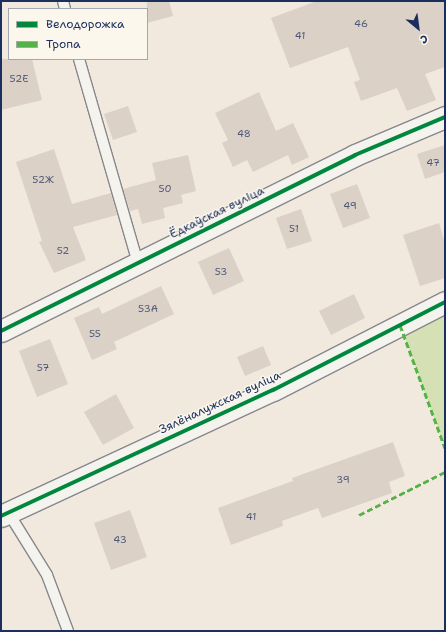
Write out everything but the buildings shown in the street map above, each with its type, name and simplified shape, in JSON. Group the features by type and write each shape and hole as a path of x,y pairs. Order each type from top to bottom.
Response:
{"street":[{"name":"Ёдкаўская вуліца","path":"1,331 355,155 445,117"},
{"name":"Зялёналужская вуліца","path":"5,514 273,390 445,302"}],"lane":[{"path":"79,60 138,264"},
{"path":"5,514 47,575 68,631"}],"green space":[{"path":"445,302 445,448 400,325"}],"marked path":[{"path":"400,325 445,448"},
{"path":"359,515 445,472"}],"cycle path":[{"path":"1,331 355,155 445,117"},
{"path":"1,516 273,390 445,302"}]}
